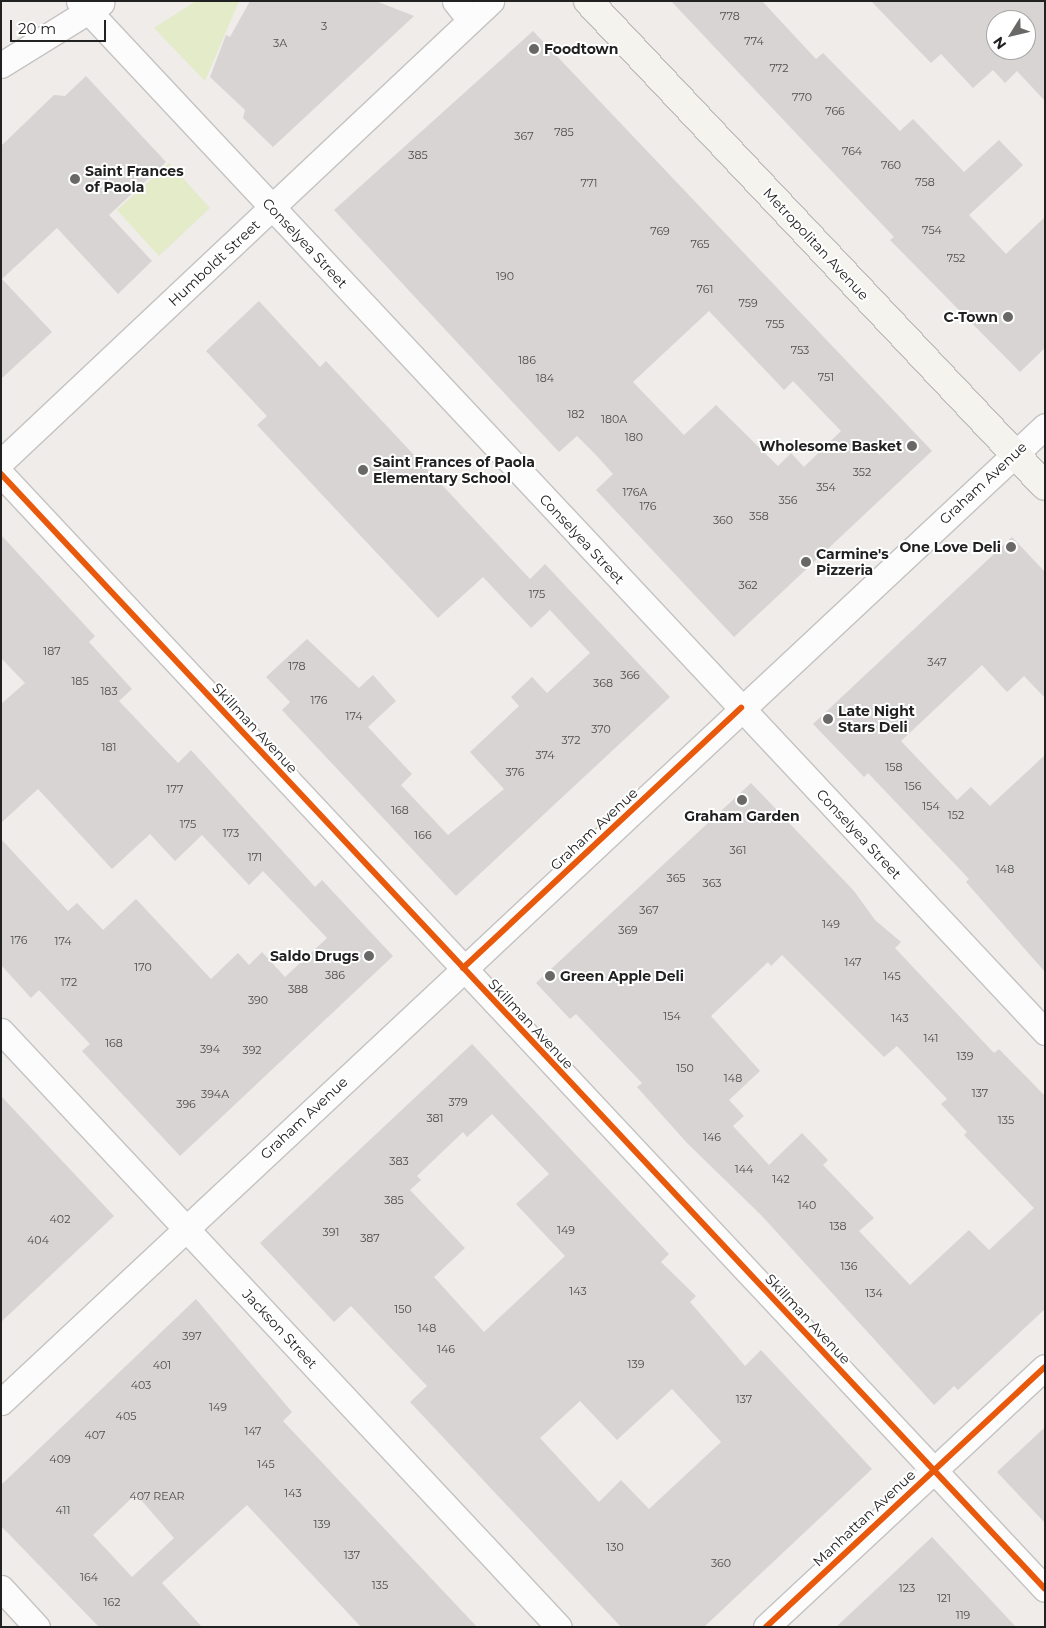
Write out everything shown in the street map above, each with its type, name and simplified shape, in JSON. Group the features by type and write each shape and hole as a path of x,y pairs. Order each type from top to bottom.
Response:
{"main road":[{"name":"Metropolitan Avenue","path":"588,1 1045,486"}],"street":[{"name":"Humboldt Street","path":"1,462 272,208 462,11 491,1"},
{"path":"1,65 90,5"},
{"name":"Conselyea Street","path":"90,5 272,208 1045,1032"},
{"name":"Graham Avenue","path":"1,1402 741,708 1045,426"},
{"name":"Skillman Avenue","path":"1,474 1045,1589"},
{"name":"Jackson Street","path":"1,1032 559,1627"},
{"name":"Manhattan Avenue","path":"766,1627 1045,1367"},
{"path":"1,1588 37,1627"}],"green space":[{"path":"196,1 239,1 205,81 154,28"},
{"path":"169,163 210,208 159,256 117,210"}],"building":[{"path":"250,1 376,1 414,16 273,147 243,118 245,110 210,77 226,35 230,37"},
{"path":"671,1 762,1 816,59 823,53 900,131 913,119 964,172 999,140 1023,165 969,215 1006,254 1045,217 1045,348 1020,372 890,240 894,237"},
{"path":"871,1 1045,1 1045,101 1017,71 1005,83 993,70 973,88 941,54 931,63"},
{"path":"533,31 932,451 734,637 596,490 613,474 596,455 577,436 559,452 334,210","holes":["709,311 784,390 793,381 841,431 804,467 791,453 778,466 716,405 684,435 633,382"]},
{"name":"Saint Frances of Paola","path":"86,76 166,162 109,215 152,261 118,294 57,228 2,279 52,332 1,379 1,146 54,95 65,96"},
{"path":"259,301 320,367 326,361 530,579 545,564 670,697 456,896 282,710 290,702 266,677 307,639 359,688 373,675 396,701 368,727 412,774 401,785 448,835 504,789 470,752 519,706 511,697 532,677 547,693 590,653 550,610 531,628 483,577 438,618 341,515 257,425 267,416 206,351"},
{"path":"1,535 95,636 89,642 132,689 119,701 178,763 191,750 315,887 322,880 393,956 180,1156 82,1051 90,1044 39,990 31,998 1,965 1,839 68,911 77,903 103,930 136,899 211,979 238,953 249,965 262,952 285,977 327,938 263,871 249,885 202,835 175,861 150,834 112,869 38,789 1,823 1,704 25,683 1,658"},
{"path":"1012,537 1045,572 1045,698 1024,676 1007,692 982,665 901,741 957,800 971,787 990,806 1045,755 1045,972 966,882 969,879 868,773 864,777 813,724"},
{"path":"751,783 854,891 875,920 901,942 895,948 994,1053 999,1049 1045,1096 1045,1309 958,1390 954,1386 934,1405 761,1215 687,1143 637,1087 642,1083 576,1014 570,1019 536,983","holes":["782,955 884,1057 897,1046 947,1099 941,1104 967,1132 964,1135 1034,1208 989,1250 969,1230 910,1285 859,1231 874,1218 823,1165 828,1160 802,1133 769,1165 733,1126 744,1116 729,1100 760,1071 711,1016 768,962 771,966"]},
{"path":"472,1044 669,1254 661,1262 696,1296 690,1302 745,1366 761,1350 872,1469 704,1627 621,1627 410,1402 427,1386 351,1306 334,1322 260,1243","holes":["492,1114 549,1174 516,1204 565,1256 484,1332 434,1277 465,1248 410,1190 421,1180 417,1176 463,1132 467,1137","672,1389 721,1442 649,1509 621,1480 599,1502 540,1438 580,1401 617,1440"]},
{"path":"1,1096 114,1216 1,1322"},
{"path":"196,1299 292,1412 283,1421 477,1627 361,1627 247,1505 162,1583 202,1627 99,1627 1,1526 1,1485","holes":["136,1494 174,1538 132,1577 93,1535"]},
{"path":"1045,1427 1045,1523 997,1472"},
{"path":"932,1537 1016,1627 836,1627"}],"cycle path":[{"path":"1,474 1045,1589"},
{"path":"463,968 741,708"},
{"path":"766,1627 1045,1367"}],"place":[{"name":"Foodtown","path":"534,49"},
{"name":"Saint Frances of Paola","path":"75,179"},
{"name":"C-Town","path":"1008,317"},
{"name":"Wholesome Basket","path":"912,446"},
{"name":"Saint Frances of Paola Elementary School","path":"363,470"},
{"name":"One Love Deli","path":"1011,547"},
{"name":"Carmine's Pizzeria","path":"806,562"},
{"name":"Late Night Stars Deli","path":"828,719"},
{"name":"Graham Garden","path":"742,800"},
{"name":"Saldo Drugs","path":"369,956"},
{"name":"Green Apple Deli","path":"550,976"}]}
